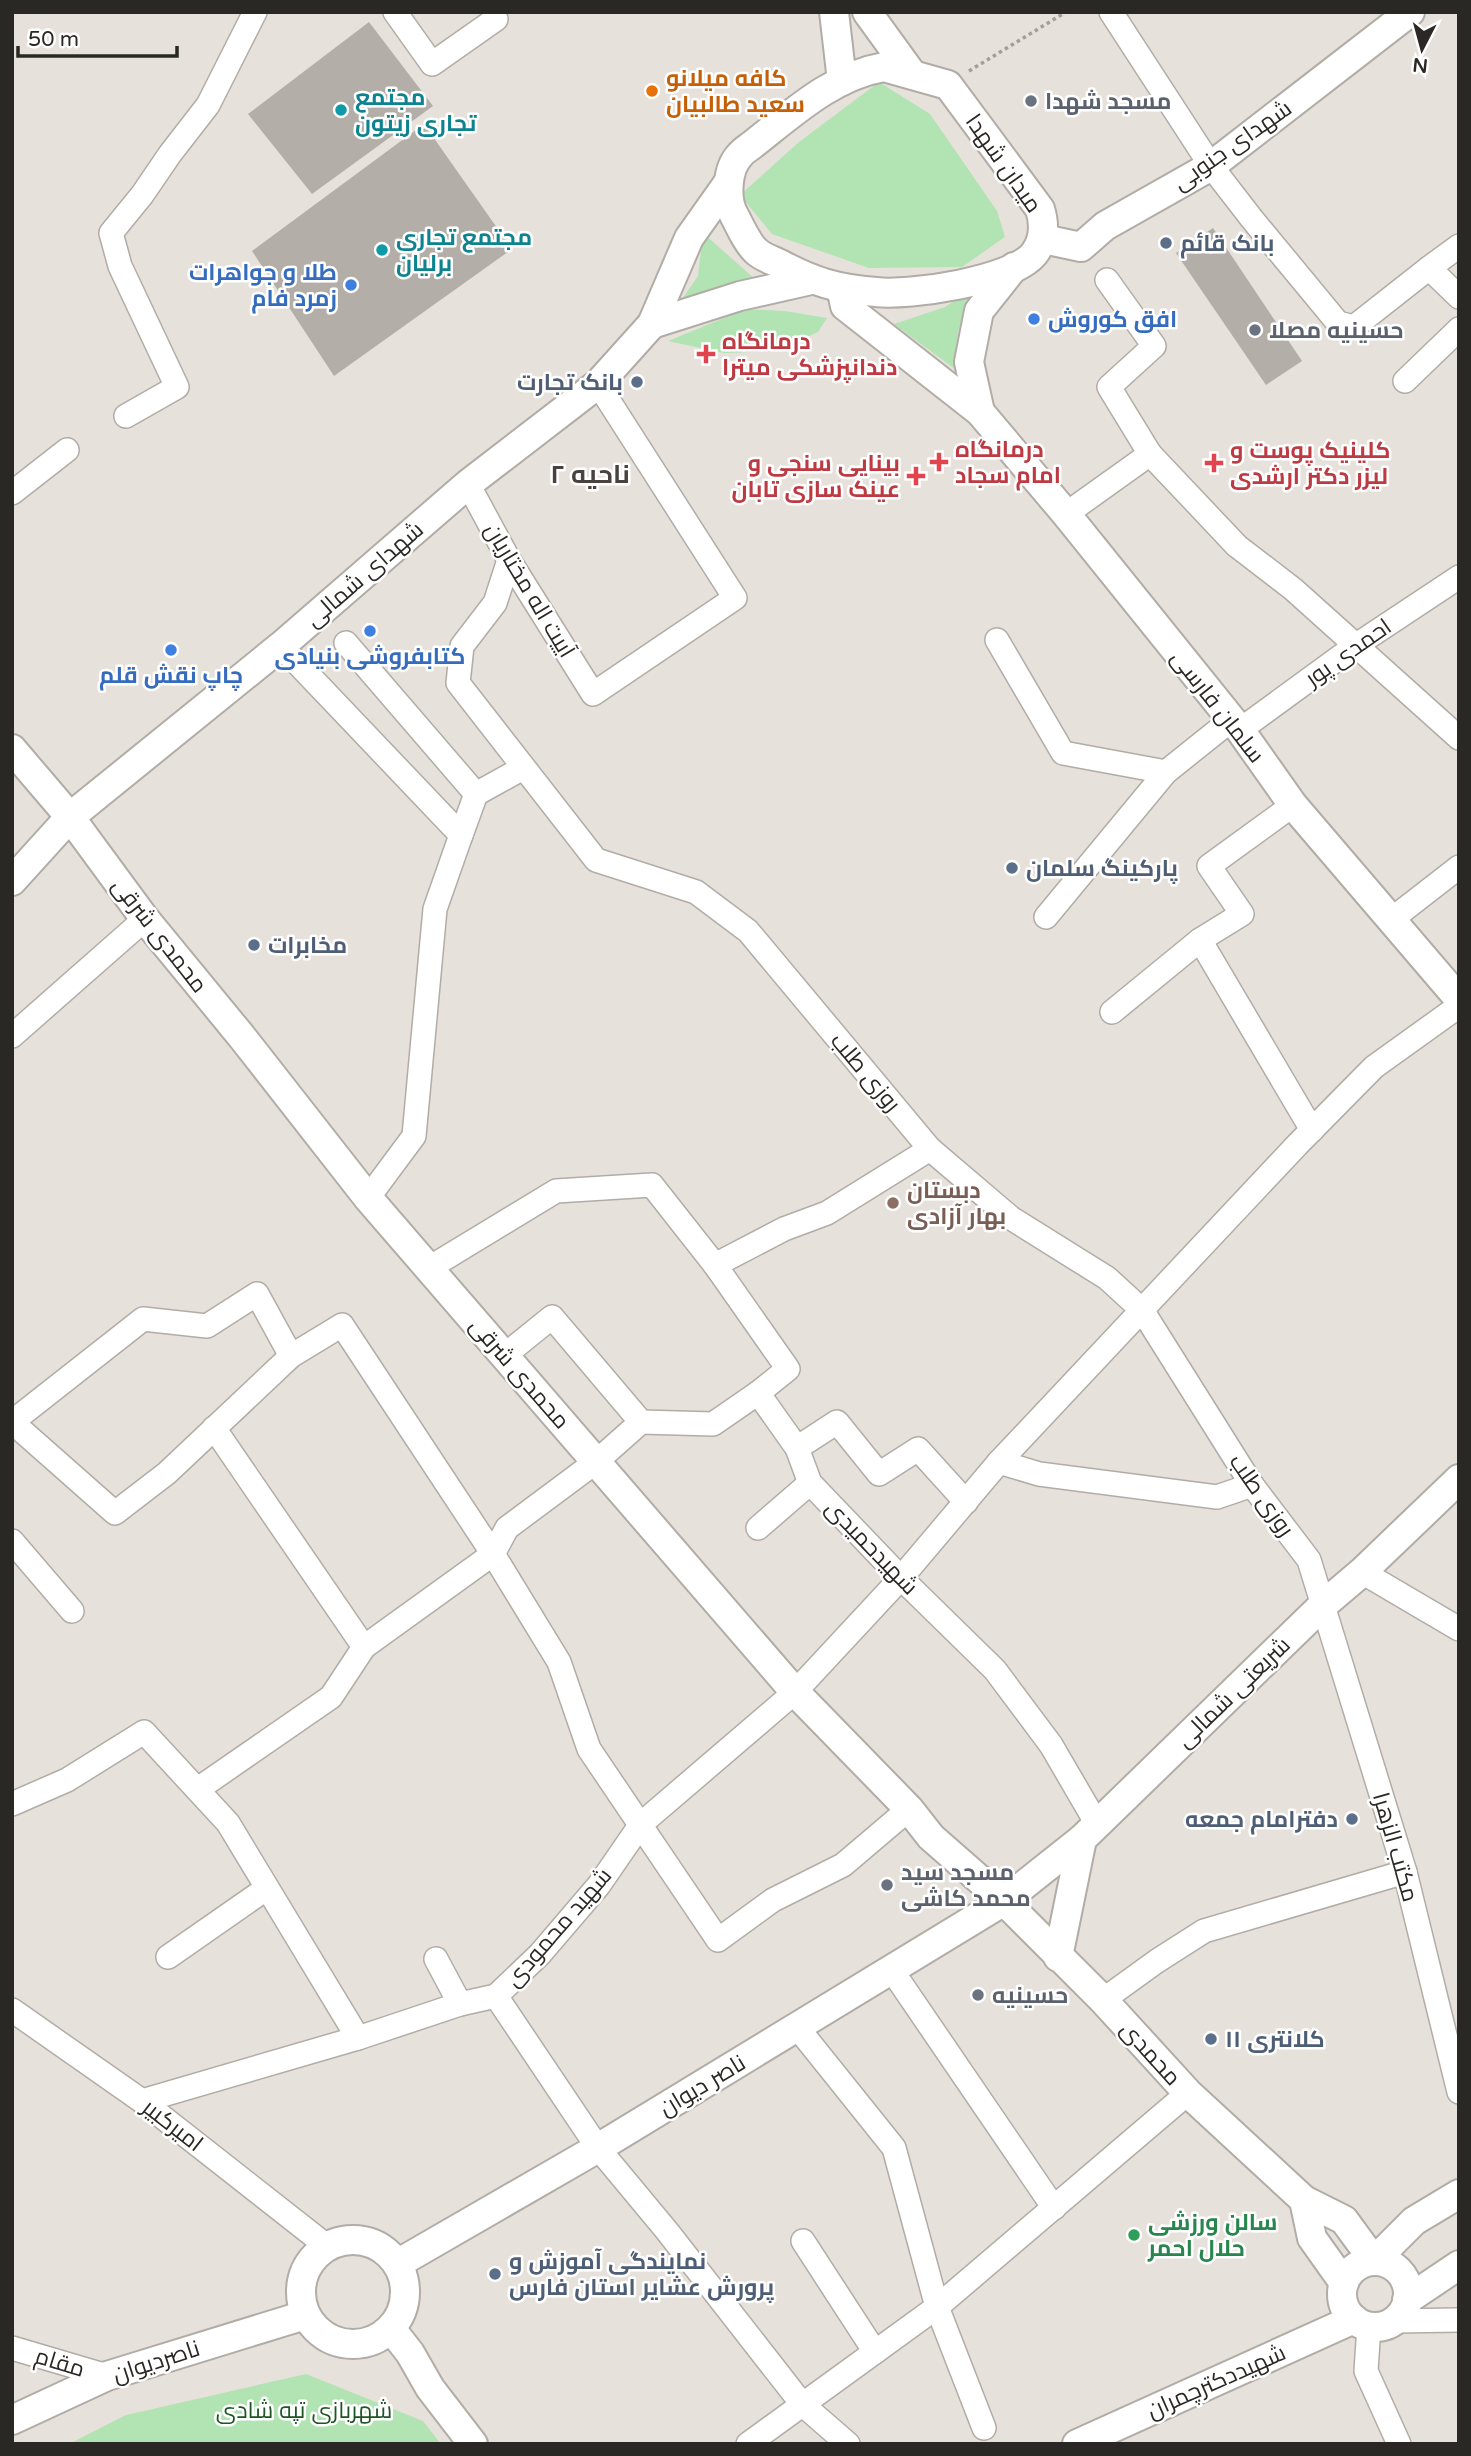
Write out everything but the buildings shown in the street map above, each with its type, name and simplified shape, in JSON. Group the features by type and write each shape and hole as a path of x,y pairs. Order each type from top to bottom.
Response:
{"main road":[{"path":"834,12 842,81"},
{"path":"867,12 912,74"},
{"name":"شهدای جنوبی","path":"1043,236 1048,240 1081,247 1105,226 1211,166 1410,12"},
{"path":"652,324 689,238 728,183 738,156 818,93 865,70 884,67 948,85"},
{"name":"میدان شهدا","path":"728,183 728,205 756,251 811,280 841,288 879,293 917,292 966,283 1014,267 1033,255 1043,236 1040,209 948,85"},
{"name":"سلمان فارسی","path":"980,412 969,362 979,311 1014,267"},
{"path":"652,324 740,296 811,280"},
{"name":"سلمان فارسی","path":"841,288 845,306 980,412 1066,514 1235,725 1293,805 1459,999"},
{"name":"شهدای شمالی","path":"12,881 70,817 281,646 468,484 598,384 652,324"},
{"name":"محمدی شرقی","path":"12,749 70,817 145,919 368,1198 795,1692 909,1809 931,1837 1003,1901"},
{"name":"شریعتی شمالی","path":"1003,1901 1089,1831 1322,1606 1362,1572 1459,1479"},
{"path":"1058,1957 1089,1831"},
{"name":"محمدی","path":"1003,1901 1103,2000 1188,2093 1304,2200 1344,2220 1374,2261"},
{"name":"ناصر دیوان","path":"397,2264 598,2148 1003,1901"},
{"path":"1304,2200 1312,2238 1344,2283"},
{"path":"1374,2261 1414,2221 1455,2200"},
{"path":"352,2239 369,2242 385,2250 397,2264 404,2280 405,2301 392,2330 377,2339 361,2344 344,2344 328,2339 315,2329 305,2315 300,2299 303,2274 318,2252 328,2246 352,2239"},
{"path":"1374,2261 1388,2264 1400,2273 1407,2286 1381,2317 1348,2313 1342,2298 1344,2283 1359,2265 1374,2261"},
{"name":"شهیددکترچمران","path":"1077,2444 1381,2317 1459,2265"},
{"name":"ناصردیوان","path":"12,2420 107,2376 305,2315"},
{"path":"392,2330 410,2353 430,2388 473,2444"}],"street":[{"path":"126,416 177,387 120,266 111,233 208,105 255,12"},
{"path":"395,12 432,64 496,19"},
{"path":"1111,12 1211,166 1338,323 1354,327 1459,246"},
{"path":"1429,268 1459,296"},
{"path":"1107,280 1154,346 1109,387 1150,454 1237,545 1293,589 1459,738"},
{"path":"1405,381 1459,329"},
{"name":"آییت اله مختاریان","path":"468,484 509,560 593,694 735,598 598,384"},
{"path":"12,493 67,450"},
{"path":"1066,514 1150,454"},
{"name":"روزی طلب","path":"509,560 495,603 462,646 458,683 523,768 596,860 696,892 748,931 930,1149 1011,1218 1107,1278 1142,1310 1252,1486 1308,1560 1322,1606"},
{"name":"احمدی پور","path":"1046,917 1166,772 1459,577"},
{"path":"997,640 1063,753 1166,772"},
{"path":"346,643 476,794"},
{"path":"281,646 461,835"},
{"path":"368,1198 414,1136 435,909 461,835 476,794 523,768"},
{"path":"1112,1012 1200,940 1242,914 1209,866 1293,805"},
{"path":"1392,919 1459,867"},
{"path":"12,1036 145,919"},
{"path":"1200,940 1312,1130"},
{"name":"شهید محمودی","path":"142,2101 358,2038 460,2004 496,1997 540,1954 599,1885 641,1824 795,1692 901,1578 999,1462 1312,1130 1374,1067 1459,1006"},
{"path":"715,1265 784,1229 827,1213 930,1149"},
{"path":"198,1789 331,1696 364,1647 493,1554 507,1528 597,1461 641,1422 713,1424 788,1368 715,1265 652,1185 556,1192 429,1268"},
{"path":"291,1356 257,1294 207,1326 143,1319 12,1422 115,1513 167,1473 291,1356 342,1325 493,1554 559,1662 589,1749 718,1940 773,1900 843,1865 909,1809"},
{"path":"505,1355 552,1317 641,1422"},
{"name":"شهیدحمیدی","path":"758,1393 797,1448 810,1483 901,1578 995,1670 1051,1745 1089,1831"},
{"path":"797,1448 837,1422 879,1474 918,1449 966,1502"},
{"path":"214,1428 364,1647"},
{"path":"999,1462 1039,1475 1217,1497 1252,1486"},
{"path":"758,1528 810,1483"},
{"path":"12,1541 72,1611"},
{"path":"1362,1572 1459,1629"},
{"name":"مکتب الزهرا","path":"1322,1606 1405,1872 1459,2092"},
{"path":"12,1804 67,1780 144,1732 228,1824 358,2038"},
{"path":"1103,2000 1204,1931 1405,1872"},
{"path":"168,1957 267,1888"},
{"path":"436,1959 460,2004"},
{"path":"891,1969 1054,2208"},
{"path":"496,1997 598,2148 667,2231 802,2404 848,2444"},
{"name":"امیرکبیر","path":"12,2010 142,2101 328,2246"},
{"path":"797,2027 894,2148 937,2307 984,2428"},
{"path":"748,2444 937,2307 1188,2093"},
{"path":"803,2241 874,2351"},
{"path":"1399,2444 1366,2371 1381,2317 1459,2320"},
{"name":"مقام","path":"12,2348 107,2376"}],"path":[{"path":"948,85 1066,12"}],"green space":[{"path":"879,82 930,114 997,211 1005,237 962,267 869,268 772,234 740,195 799,142"},
{"path":"703,233 757,281 678,305 698,276"},
{"path":"977,286 959,327 959,372 894,324 945,307"},
{"path":"746,309 785,311 827,318 818,332 775,351 724,353 668,341"},
{"name":"شهربازی تپه شادی","path":"306,2374 423,2421 441,2444 69,2444 126,2415"}],"place":[{"name":"کافه میلانو سعید طالبیان","path":"652,91"},
{"name":"مسجد شهدا","path":"1031,101"},
{"name":"مجتمع تجاری زیتون","path":"341,110"},
{"name":"بانک قائم","path":"1166,243"},
{"name":"مجتمع تجاری برلیان","path":"382,250"},
{"name":"طلا و جواهرات زمرد فام","path":"351,285"},
{"name":"افق کوروش","path":"1034,319"},
{"name":"حسینیه مصلا","path":"1255,330"},
{"name":"درمانگاه دندانپزشکی میترا","path":"706,354"},
{"name":"بانک تجارت","path":"637,382"},
{"name":"درمانگاه امام سجاد","path":"939,462"},
{"name":"کلینیک پوست و لیزر دکتر ارشدی","path":"1214,463"},
{"name":"بینایی سنجی و عینک سازی تابان","path":"916,476"},
{"name":"کتابفروشی بنیادی","path":"370,631"},
{"name":"چاپ نقش قلم","path":"171,650"},
{"name":"پارکینگ سلمان","path":"1012,868"},
{"name":"مخابرات","path":"254,945"},
{"name":"دبستان بهار آزادی","path":"893,1203"},
{"name":"دفترامام جمعه","path":"1352,1819"},
{"name":"مسجد سید محمد کاشی","path":"887,1885"},
{"name":"حسینیه","path":"978,1995"},
{"name":"کلانتری ۱۱","path":"1211,2039"},
{"name":"سالن ورزشی حلال احمر","path":"1134,2235"},
{"name":"نمایندگی آموزش و پرورش عشایر استان فارس","path":"495,2274"}],"district":[{"name":"ناحیه ۲","path":"590,474"}]}
